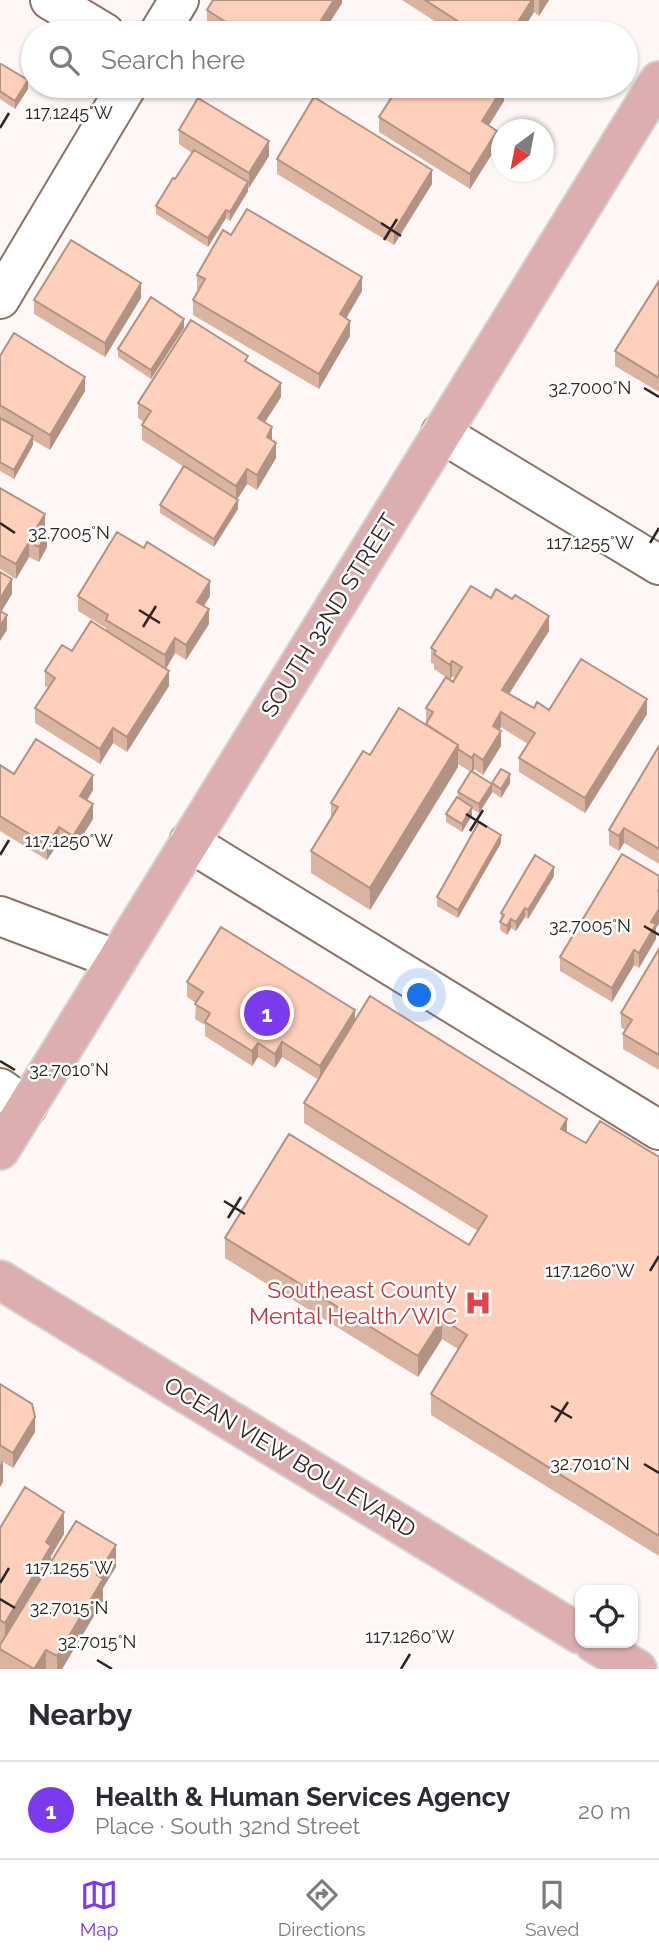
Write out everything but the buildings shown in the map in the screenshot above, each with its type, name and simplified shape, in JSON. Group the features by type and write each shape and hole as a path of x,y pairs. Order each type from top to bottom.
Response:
{"main road":[{"name":"SOUTH 32ND STREET","path":"0,1150 13,1097 117,960 659,81"},
{"name":"OCEAN VIEW BOULEVARD","path":"0,1280 575,1631"},
{"path":"602,1648 637,1669"}],"street":[{"path":"50,0 85,21"},
{"path":"166,21 179,0"},
{"path":"0,299 120,98"},
{"path":"441,433 659,565"},
{"path":"189,842 659,1130"},
{"path":"0,916 117,960"}],"place":[{"name":"Health & Human Services Agency","path":"267,1013"},
{"name":"Southeast County Mental Health/WIC","path":"478,1303"}]}
